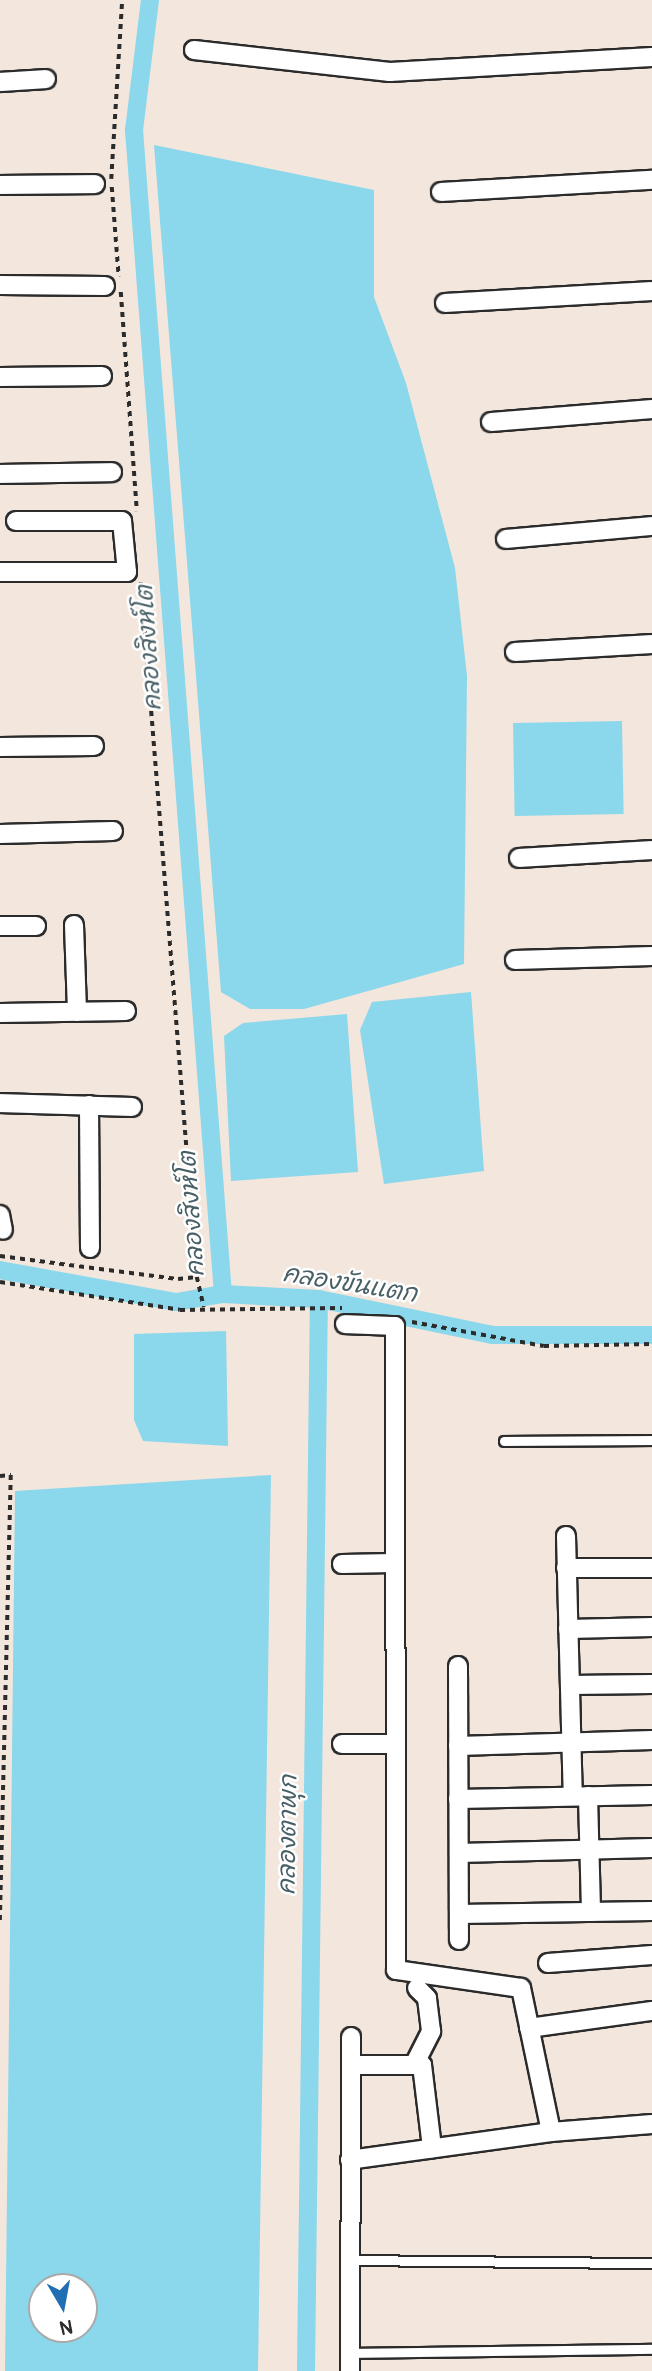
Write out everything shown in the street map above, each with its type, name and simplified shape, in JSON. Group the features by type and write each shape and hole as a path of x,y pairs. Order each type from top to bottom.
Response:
{"street":[{"path":"194,50 390,72 652,57"},
{"path":"0,82 46,79"},
{"path":"441,192 652,180"},
{"path":"0,185 95,184"},
{"path":"0,285 105,286"},
{"path":"445,303 652,292"},
{"path":"0,377 102,376"},
{"path":"491,422 652,409"},
{"path":"0,474 112,472"},
{"path":"0,572 127,572 122,521 16,521"},
{"path":"506,539 652,526"},
{"path":"516,652 652,644"},
{"path":"0,747 94,746"},
{"path":"0,834 113,831"},
{"path":"519,858 652,850"},
{"path":"74,925 77,1012"},
{"path":"0,926 36,926"},
{"path":"515,960 652,956"},
{"path":"0,1013 126,1011"},
{"path":"0,1103 132,1107"},
{"path":"89,1105 90,1248"},
{"path":"347,1316 395,1326 391,1744 396,1970 521,1988 551,2132"},
{"path":"565,1536 571,1742 590,1849 591,1912"},
{"path":"342,1564 393,1563"},
{"path":"566,1568 652,1567"},
{"path":"568,1629 652,1627"},
{"path":"458,1666 459,1940"},
{"path":"570,1685 652,1684"},
{"path":"458,1746 652,1740"},
{"path":"342,1744 391,1744"},
{"path":"458,1799 652,1795"},
{"path":"459,1853 652,1848"},
{"path":"459,1914 652,1911"},
{"path":"548,1964 652,1955"},
{"path":"414,2065 431,2031 427,1998 417,1988"},
{"path":"529,2028 652,2011"},
{"path":"350,2371 351,2037"},
{"path":"351,2066 422,2065 432,2148"},
{"path":"350,2160 551,2132 652,2124"}],"lane":[{"path":"504,1440 652,1440"},
{"path":"350,2260 652,2263"},
{"path":"350,2353 652,2348"}],"path":[{"path":"122,0 111,174 137,523"},
{"path":"141,576 198,1279 204,1307"},
{"path":"0,1256 198,1279"},
{"path":"0,1282 117,1304 204,1307 335,1306 347,1316"},
{"path":"400,1319 544,1346 652,1344"},
{"path":"0,1476 11,1475 0,1922"}],"water":[{"path":"154,145 374,190 374,297 406,383 455,568 467,676 464,964 304,1009 250,1009 221,992"},
{"path":"622,721 624,814 515,816 513,723"},
{"path":"471,992 484,1171 384,1184 360,1030 372,1002"},
{"path":"347,1014 358,1172 231,1181 224,1036 243,1023"},
{"path":"226,1331 228,1446 143,1441 134,1420 134,1334"},
{"path":"271,1475 258,2371 5,2371 15,1491"}],"waterway":[{"name":"คลองสิงห์โต","path":"150,0 134,130 223,1294"},
{"name":"คลองขันแตก","path":"0,1270 176,1302 223,1294 319,1299 493,1335 652,1335"},
{"name":"คลองตาพุก","path":"306,2371 319,1299"}]}
